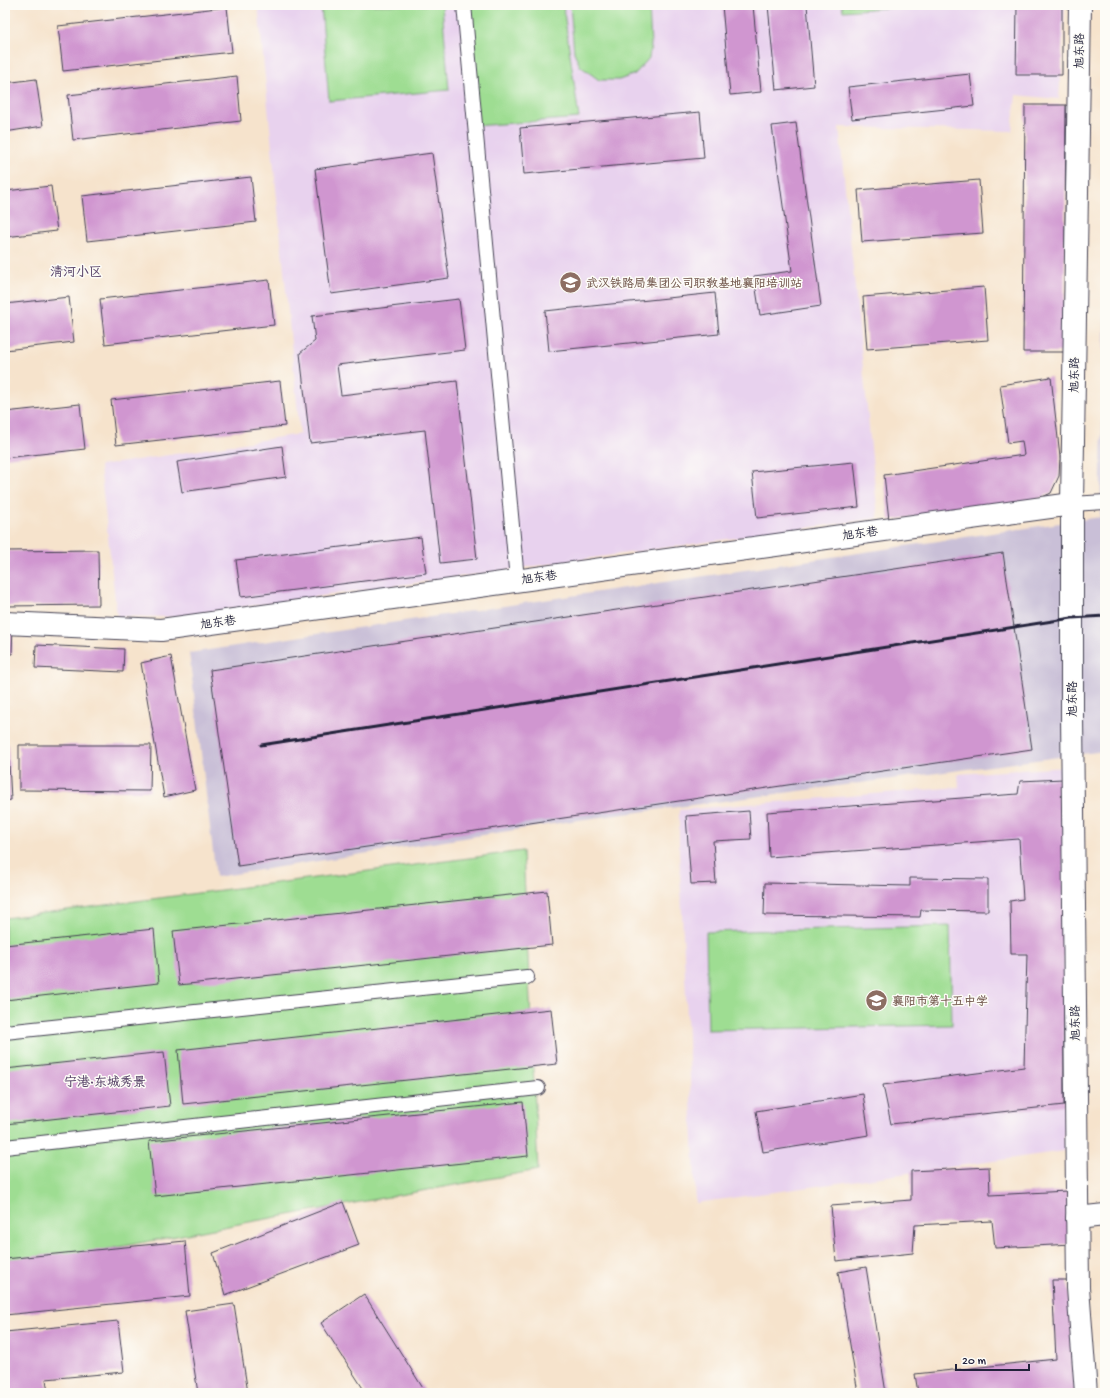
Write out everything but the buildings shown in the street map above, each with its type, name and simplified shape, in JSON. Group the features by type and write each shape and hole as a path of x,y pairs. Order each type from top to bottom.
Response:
{"street":[{"name":"旭东路","path":"1080,5 1072,504 1072,714 1078,1288 1086,1393"},
{"name":"旭东巷","path":"5,623 161,630 1072,504"},
{"path":"1077,1218 1105,1215"}],"lane":[{"path":"464,5 517,580"},
{"path":"1072,504 1105,502"},
{"path":"5,1032 528,977"},
{"path":"5,1147 538,1088"}],"shaded area":[{"name":"武汉铁路局集团公司职教基地襄阳培训站","path":"258,5 1065,5 1059,99 1016,95 1012,131 839,127 878,518 171,617 117,616 100,466 300,434"},
{"path":"1105,285 1105,751 578,820 216,877 189,653 1100,517"},
{"name":"襄阳市第十五中学","path":"1068,767 1064,1151 696,1203 679,851 679,810 959,787 958,774"}],"green space":[{"path":"321,5 442,5 449,90 329,101"},
{"path":"464,5 563,5 579,118 475,126"},
{"path":"570,5 649,5 651,45 649,58 635,74 619,80 599,80 580,66 574,52"},
{"path":"842,5 915,5 915,6 843,11"},
{"path":"523,851 538,1170 244,1223 5,1269 5,918"},
{"path":"950,926 952,1025 708,1030 706,932"}],"railway":[{"path":"261,745 1072,618 1105,616"}],"place":[{"name":"武汉铁路局集团公司职教基地襄阳培训站","path":"570,283"},
{"name":"襄阳市第十五中学","path":"876,1001"}],"district":[{"name":"清河小区","path":"76,271"},
{"name":"宁港·东城秀景","path":"105,1081"}]}
